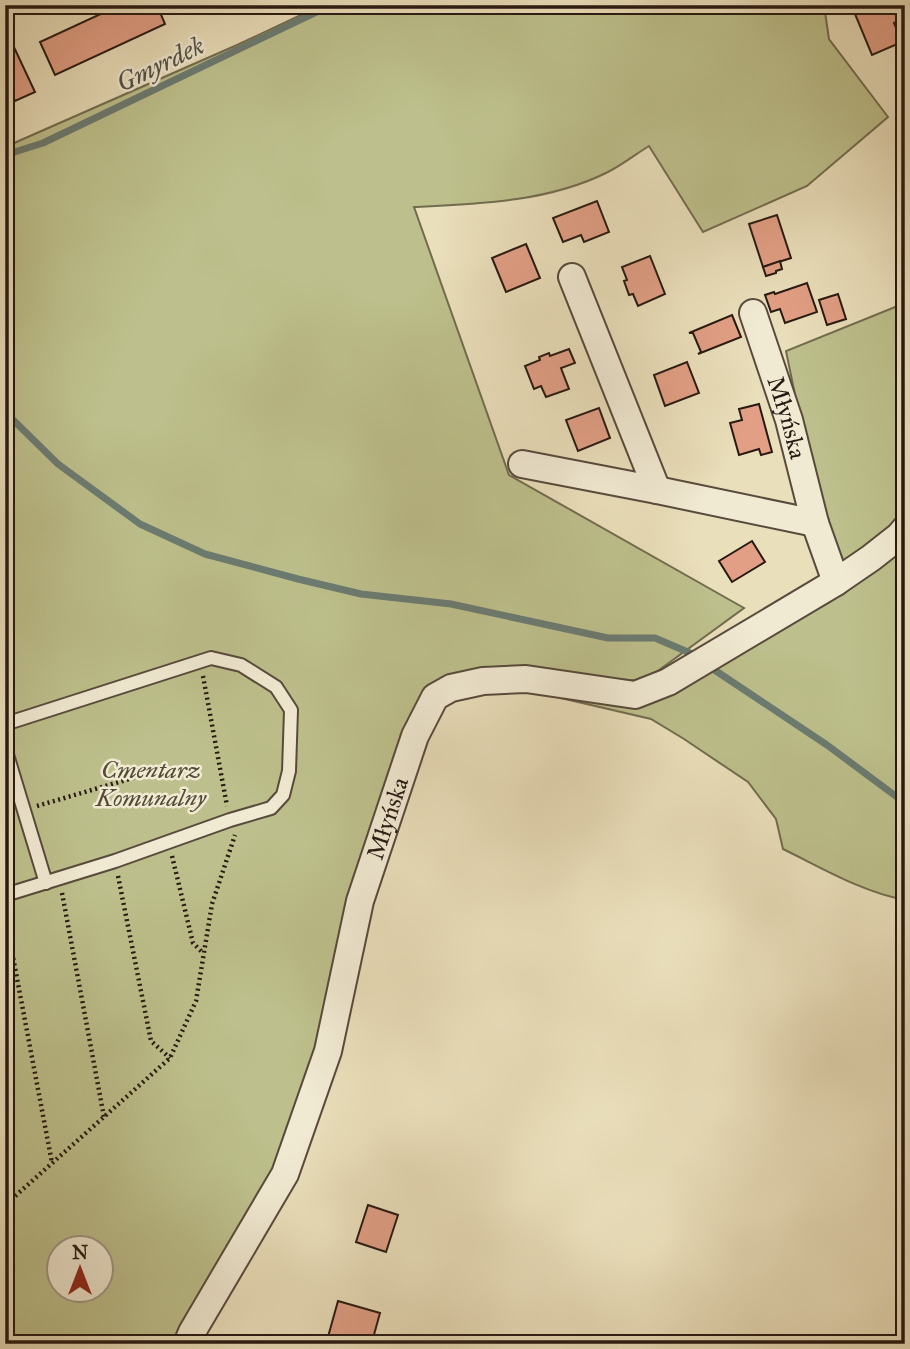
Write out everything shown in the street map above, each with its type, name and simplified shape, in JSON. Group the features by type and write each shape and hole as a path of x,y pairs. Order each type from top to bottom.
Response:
{"street":[{"path":"572,277 657,490"},
{"name":"Młyńska","path":"753,313 789,420 815,523 836,582"},
{"path":"522,464 815,523"},
{"name":"Młyńska","path":"187,1344 285,1174 328,1051 360,901 415,736 435,697 451,688 483,681 526,679 635,695 668,682 836,582 871,558 905,529"}],"lane":[{"path":"5,724 211,658 242,665 276,687 291,710 289,771 283,795 271,808 5,895"},
{"path":"5,748 24,810 52,881"}],"path":[{"path":"5,1199 13,1198 170,1058 196,1000 212,904 235,819 200,661"},
{"path":"24,810 167,768"},
{"path":"169,842 193,943 204,953"},
{"path":"115,861 151,1041 170,1058"},
{"path":"52,881 104,1117"},
{"path":"5,915 52,1164"}],"green space":[{"name":"Cmentarz Komunalny","path":"322,5 824,5 829,39 888,117 807,186 703,232 649,146 608,172 562,190 489,203 414,207 509,475 744,608 644,681 565,676 459,692 439,709 424,736 272,1173 177,1344 5,1344 5,147"},
{"path":"905,303 905,900 858,885 783,849 776,819 748,782 651,719 535,692 676,691 847,591 818,506 786,351"}],"building":[{"path":"120,5 157,5 165,24 55,75 40,42"},
{"path":"876,5 887,5 889,10 893,8 898,21 894,23 902,42 872,55 855,14"},
{"path":"5,28 35,92 15,101 5,80"},
{"path":"597,201 609,232 584,242 581,235 563,242 553,218"},
{"path":"777,215 791,258 763,267 749,224"},
{"path":"526,244 540,278 506,292 492,258"},
{"path":"650,256 665,294 638,306 633,294 629,295 622,267"},
{"path":"780,261 782,269 766,276 763,267"},
{"path":"807,283 817,312 785,323 780,309 771,312 765,295"},
{"path":"838,294 846,319 827,325 819,300"},
{"path":"732,315 741,337 698,354 701,352 693,333 689,333"},
{"path":"569,349 575,363 561,368 569,389 546,397 541,386 534,389 525,366 549,353 550,356"},
{"path":"687,362 699,393 665,406 654,375"},
{"path":"759,404 772,452 761,455 759,449 739,455 730,423 742,420 739,409"},
{"path":"599,408 610,438 578,451 566,420"},
{"path":"752,541 765,562 732,582 719,561"},
{"path":"368,1205 398,1215 386,1252 356,1242"},
{"path":"338,1301 380,1313 372,1342 363,1339 362,1344 326,1344"}],"waterway":[{"name":"Gmyrdek","path":"5,155 43,143 331,5"},
{"path":"5,412 58,464 140,524 205,554 361,594 451,604 608,638 655,638 690,653"},
{"path":"710,667 827,745 905,803"}]}
